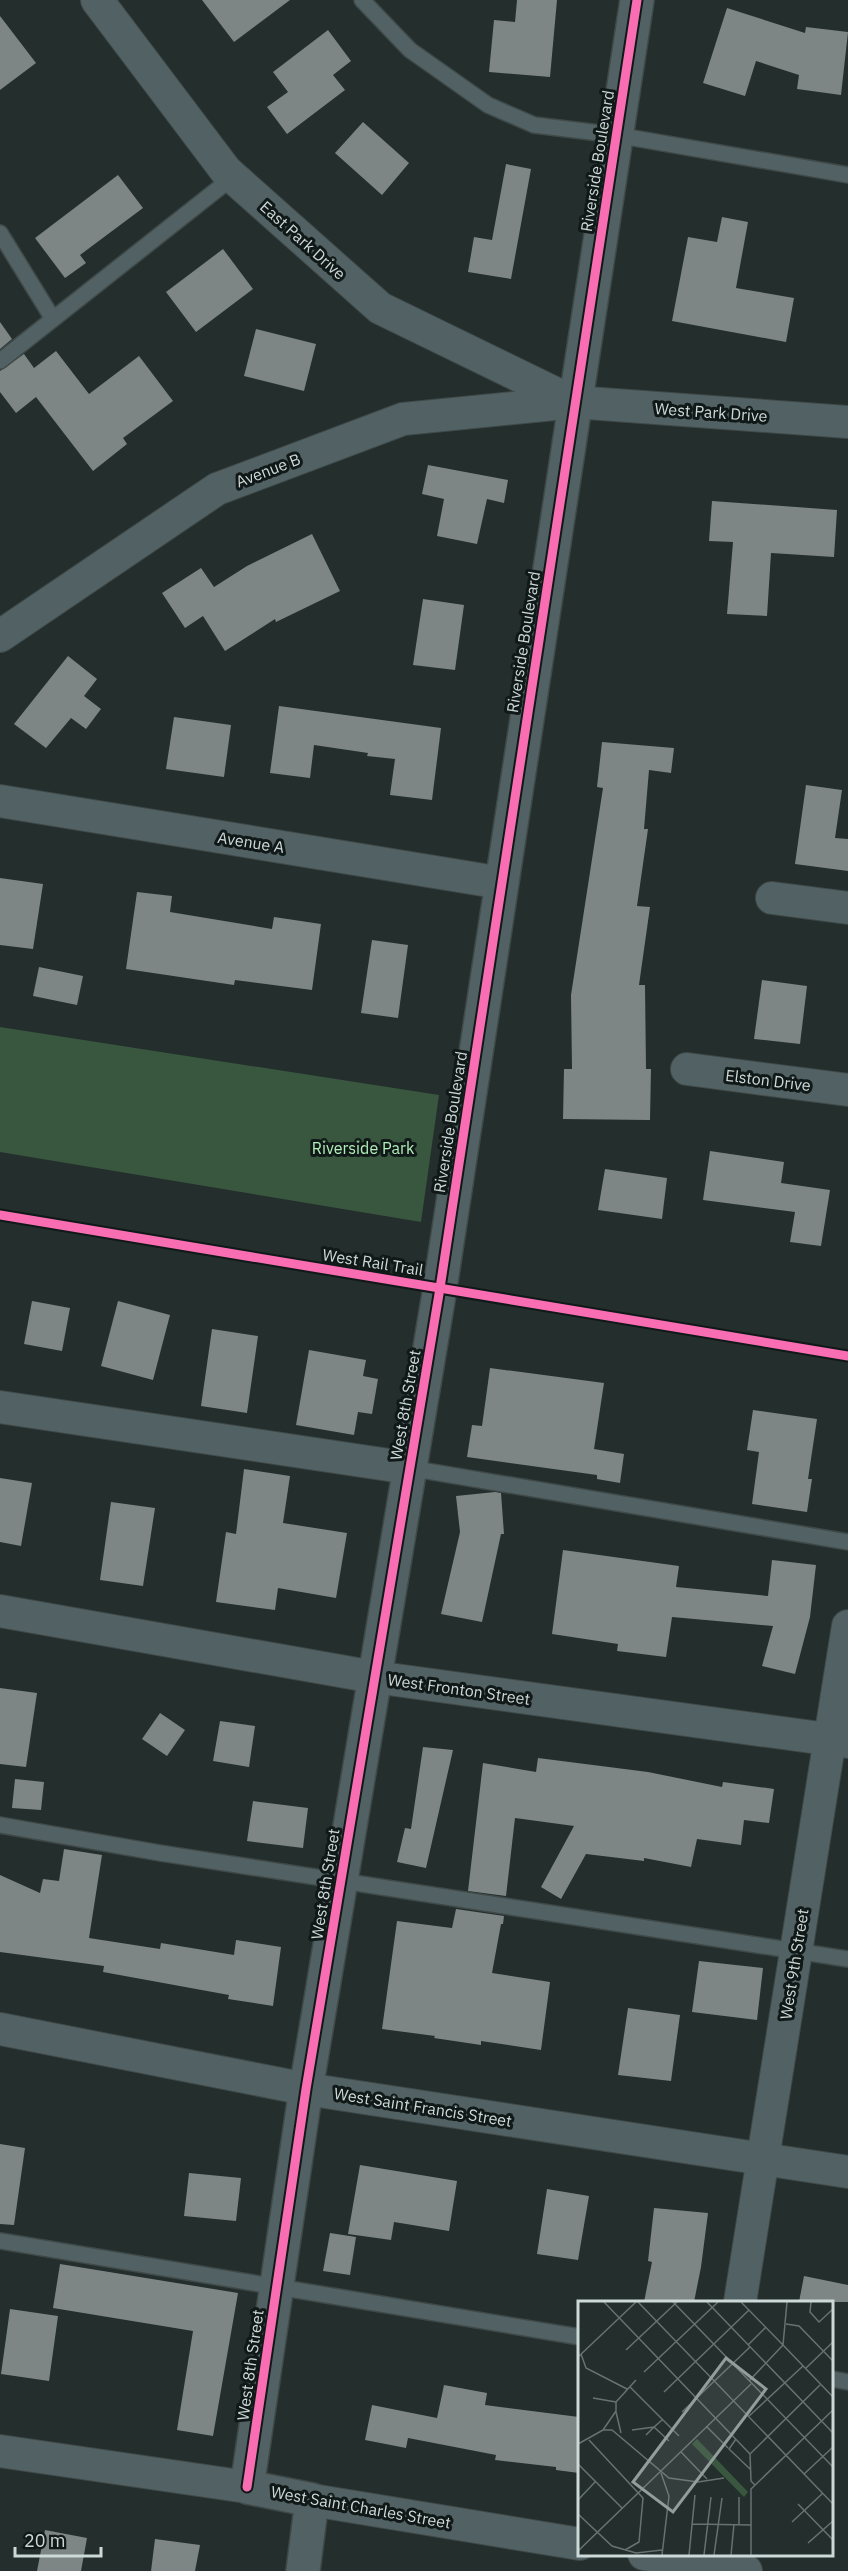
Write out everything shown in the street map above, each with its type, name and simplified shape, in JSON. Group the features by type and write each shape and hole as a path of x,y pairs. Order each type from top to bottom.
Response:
{"street":[{"name":"East Park Drive","path":"97,0 226,171 380,308 574,402"},
{"name":"Riverside Boulevard","path":"440,1288 637,0"},
{"name":"West Park Drive","path":"574,402 848,422"},
{"name":"Avenue B","path":"0,636 217,489 403,419 574,402"},
{"name":"Avenue A","path":"0,801 502,883"},
{"path":"772,898 848,908"},
{"name":"Elston Drive","path":"687,1069 848,1090"},
{"name":"West 8th Street","path":"247,2487 306,2089 440,1288"},
{"path":"0,1407 409,1468"},
{"name":"West Fronton Street","path":"0,1611 374,1677 839,1741"},
{"name":"West 9th Street","path":"740,2301 796,1951 839,1741 848,1626"},
{"name":"West Saint Francis Street","path":"0,2029 306,2089 848,2172"},
{"name":"West Saint Charles Street","path":"0,2451 247,2487 312,2500 578,2544"},
{"path":"303,2571 312,2500"},
{"path":"656,2556 747,2571"}],"lane":[{"path":"362,0 410,50 488,105 534,125 616,135 848,175"},
{"path":"0,361 233,177"},
{"path":"0,233 54,319"},
{"path":"409,1468 848,1542"},
{"path":"0,1825 160,1853 341,1879 848,1959"},
{"path":"0,2241 277,2285 578,2337"},
{"path":"833,2379 848,2382"}],"green space":[{"name":"Riverside Park","path":"0,1027 439,1095 421,1222 0,1152"}],"building":[{"path":"202,0 290,0 234,42"},
{"path":"517,0 557,0 550,77 489,72 494,20 515,22"},
{"path":"727,8 805,33 806,27 848,32 841,95 797,89 799,75 756,61 745,96 703,83"},
{"path":"0,16 36,63 0,90"},
{"path":"328,30 351,61 333,75 345,90 287,134 267,107 288,92 273,72"},
{"path":"363,122 409,163 382,195 335,153"},
{"path":"506,164 531,169 511,279 468,272 474,237 492,240"},
{"path":"118,175 143,208 80,255 86,263 65,278 35,238"},
{"path":"722,217 748,222 736,288 794,298 786,342 672,321 688,237 717,242"},
{"path":"223,249 253,289 196,332 166,292"},
{"path":"0,322 12,339 0,349"},
{"path":"256,329 316,344 304,391 244,376"},
{"path":"56,351 89,394 139,356 173,401 123,438 127,444 93,471 36,397 16,413 0,392 0,371 24,354 34,368"},
{"path":"428,465 508,480 504,503 487,499 477,544 437,536 444,499 422,494"},
{"path":"712,501 837,510 834,557 771,553 767,616 727,614 733,542 709,541"},
{"path":"312,534 340,591 276,622 275,619 225,651 203,616 185,628 162,593 201,568 214,587 247,566"},
{"path":"423,599 464,605 455,670 413,665"},
{"path":"68,656 97,679 84,696 101,709 86,729 71,718 46,748 14,724"},
{"path":"279,706 441,728 432,800 390,795 395,759 367,756 368,753 314,745 310,778 270,773"},
{"path":"174,717 231,725 224,777 166,769"},
{"path":"602,742 674,748 671,773 649,770 644,829 648,829 637,906 650,907 639,985 645,985 646,1069 651,1069 650,1120 563,1119 564,1069 572,1069 571,995 603,788 597,787"},
{"path":"806,785 842,790 835,838 848,839 848,871 795,864"},
{"path":"0,878 43,884 33,949 0,945"},
{"path":"137,892 172,896 170,912 272,929 274,917 321,924 312,990 235,980 234,985 126,969"},
{"path":"372,940 408,945 398,1018 361,1013"},
{"path":"39,967 83,976 77,1005 33,996"},
{"path":"762,980 807,986 800,1044 754,1039"},
{"path":"710,1151 784,1162 781,1183 830,1190 821,1246 790,1242 795,1212 703,1200"},
{"path":"605,1169 667,1178 662,1219 598,1210"},
{"path":"32,1301 70,1308 62,1351 24,1344"},
{"path":"118,1301 170,1315 153,1380 101,1366"},
{"path":"212,1329 258,1336 247,1413 201,1406"},
{"path":"309,1350 366,1360 363,1376 378,1379 372,1414 358,1412 354,1435 296,1425"},
{"path":"490,1368 604,1383 594,1449 624,1454 620,1483 597,1479 597,1475 467,1457 472,1425 482,1426"},
{"path":"753,1410 817,1419 808,1479 812,1479 807,1512 752,1504 759,1452 747,1450"},
{"path":"244,1469 290,1476 283,1523 347,1533 336,1598 278,1588 275,1610 216,1602 226,1532 236,1534"},
{"path":"0,1478 32,1483 21,1546 0,1542"},
{"path":"501,1493 504,1534 501,1534 482,1622 441,1614 460,1532 456,1496"},
{"path":"111,1502 155,1508 143,1586 100,1580"},
{"path":"563,1550 679,1566 676,1587 768,1596 772,1560 816,1565 810,1617 795,1674 762,1666 773,1626 672,1617 666,1657 617,1651 618,1644 552,1634"},
{"path":"0,1688 37,1693 26,1767 0,1764"},
{"path":"160,1713 185,1730 167,1756 142,1739"},
{"path":"220,1721 255,1726 249,1767 213,1761"},
{"path":"423,1747 453,1750 426,1868 397,1862 405,1828 411,1829"},
{"path":"538,1758 648,1772 722,1787 723,1782 774,1789 769,1823 744,1820 741,1845 697,1839 691,1867 644,1858 644,1861 586,1854 561,1899 541,1887 574,1826 515,1818 506,1896 468,1891 483,1763 536,1772"},
{"path":"15,1779 44,1782 41,1810 12,1808"},
{"path":"253,1801 308,1808 303,1848 247,1841"},
{"path":"64,1849 102,1855 89,1938 160,1949 161,1943 234,1955 236,1940 281,1947 273,2006 228,1999 229,1995 103,1972 104,1966 0,1952 0,1875 40,1893 43,1879 59,1881"},
{"path":"456,1909 504,1916 492,1973 550,1982 541,2050 481,2041 481,2045 382,2029 397,1921 452,1928"},
{"path":"699,1961 763,1968 757,2020 692,2012"},
{"path":"628,2008 680,2015 671,2081 618,2075"},
{"path":"0,2144 25,2148 14,2225 0,2224"},
{"path":"360,2165 457,2181 449,2231 394,2222 391,2240 348,2234"},
{"path":"189,2173 241,2178 236,2221 184,2216"},
{"path":"547,2189 589,2196 578,2260 537,2254"},
{"path":"654,2208 708,2213 694,2301 644,2301 652,2262 648,2261"},
{"path":"330,2233 356,2237 350,2275 323,2271"},
{"path":"60,2264 238,2293 213,2436 177,2430 193,2331 53,2308"},
{"path":"804,2276 848,2285 848,2302 799,2301"},
{"path":"10,2309 58,2316 49,2381 1,2374"},
{"path":"444,2385 487,2393 485,2405 578,2417 578,2473 556,2470 556,2467 495,2460 496,2455 408,2438 406,2448 365,2440 372,2405 437,2418"},
{"path":"45,2530 87,2538 81,2571 37,2571"},
{"path":"155,2539 200,2545 195,2571 151,2571"}],"cycle path":[{"path":"247,2487 306,2089 440,1288 637,0"},
{"name":"West Rail Trail","path":"0,1215 848,1356"}]}
